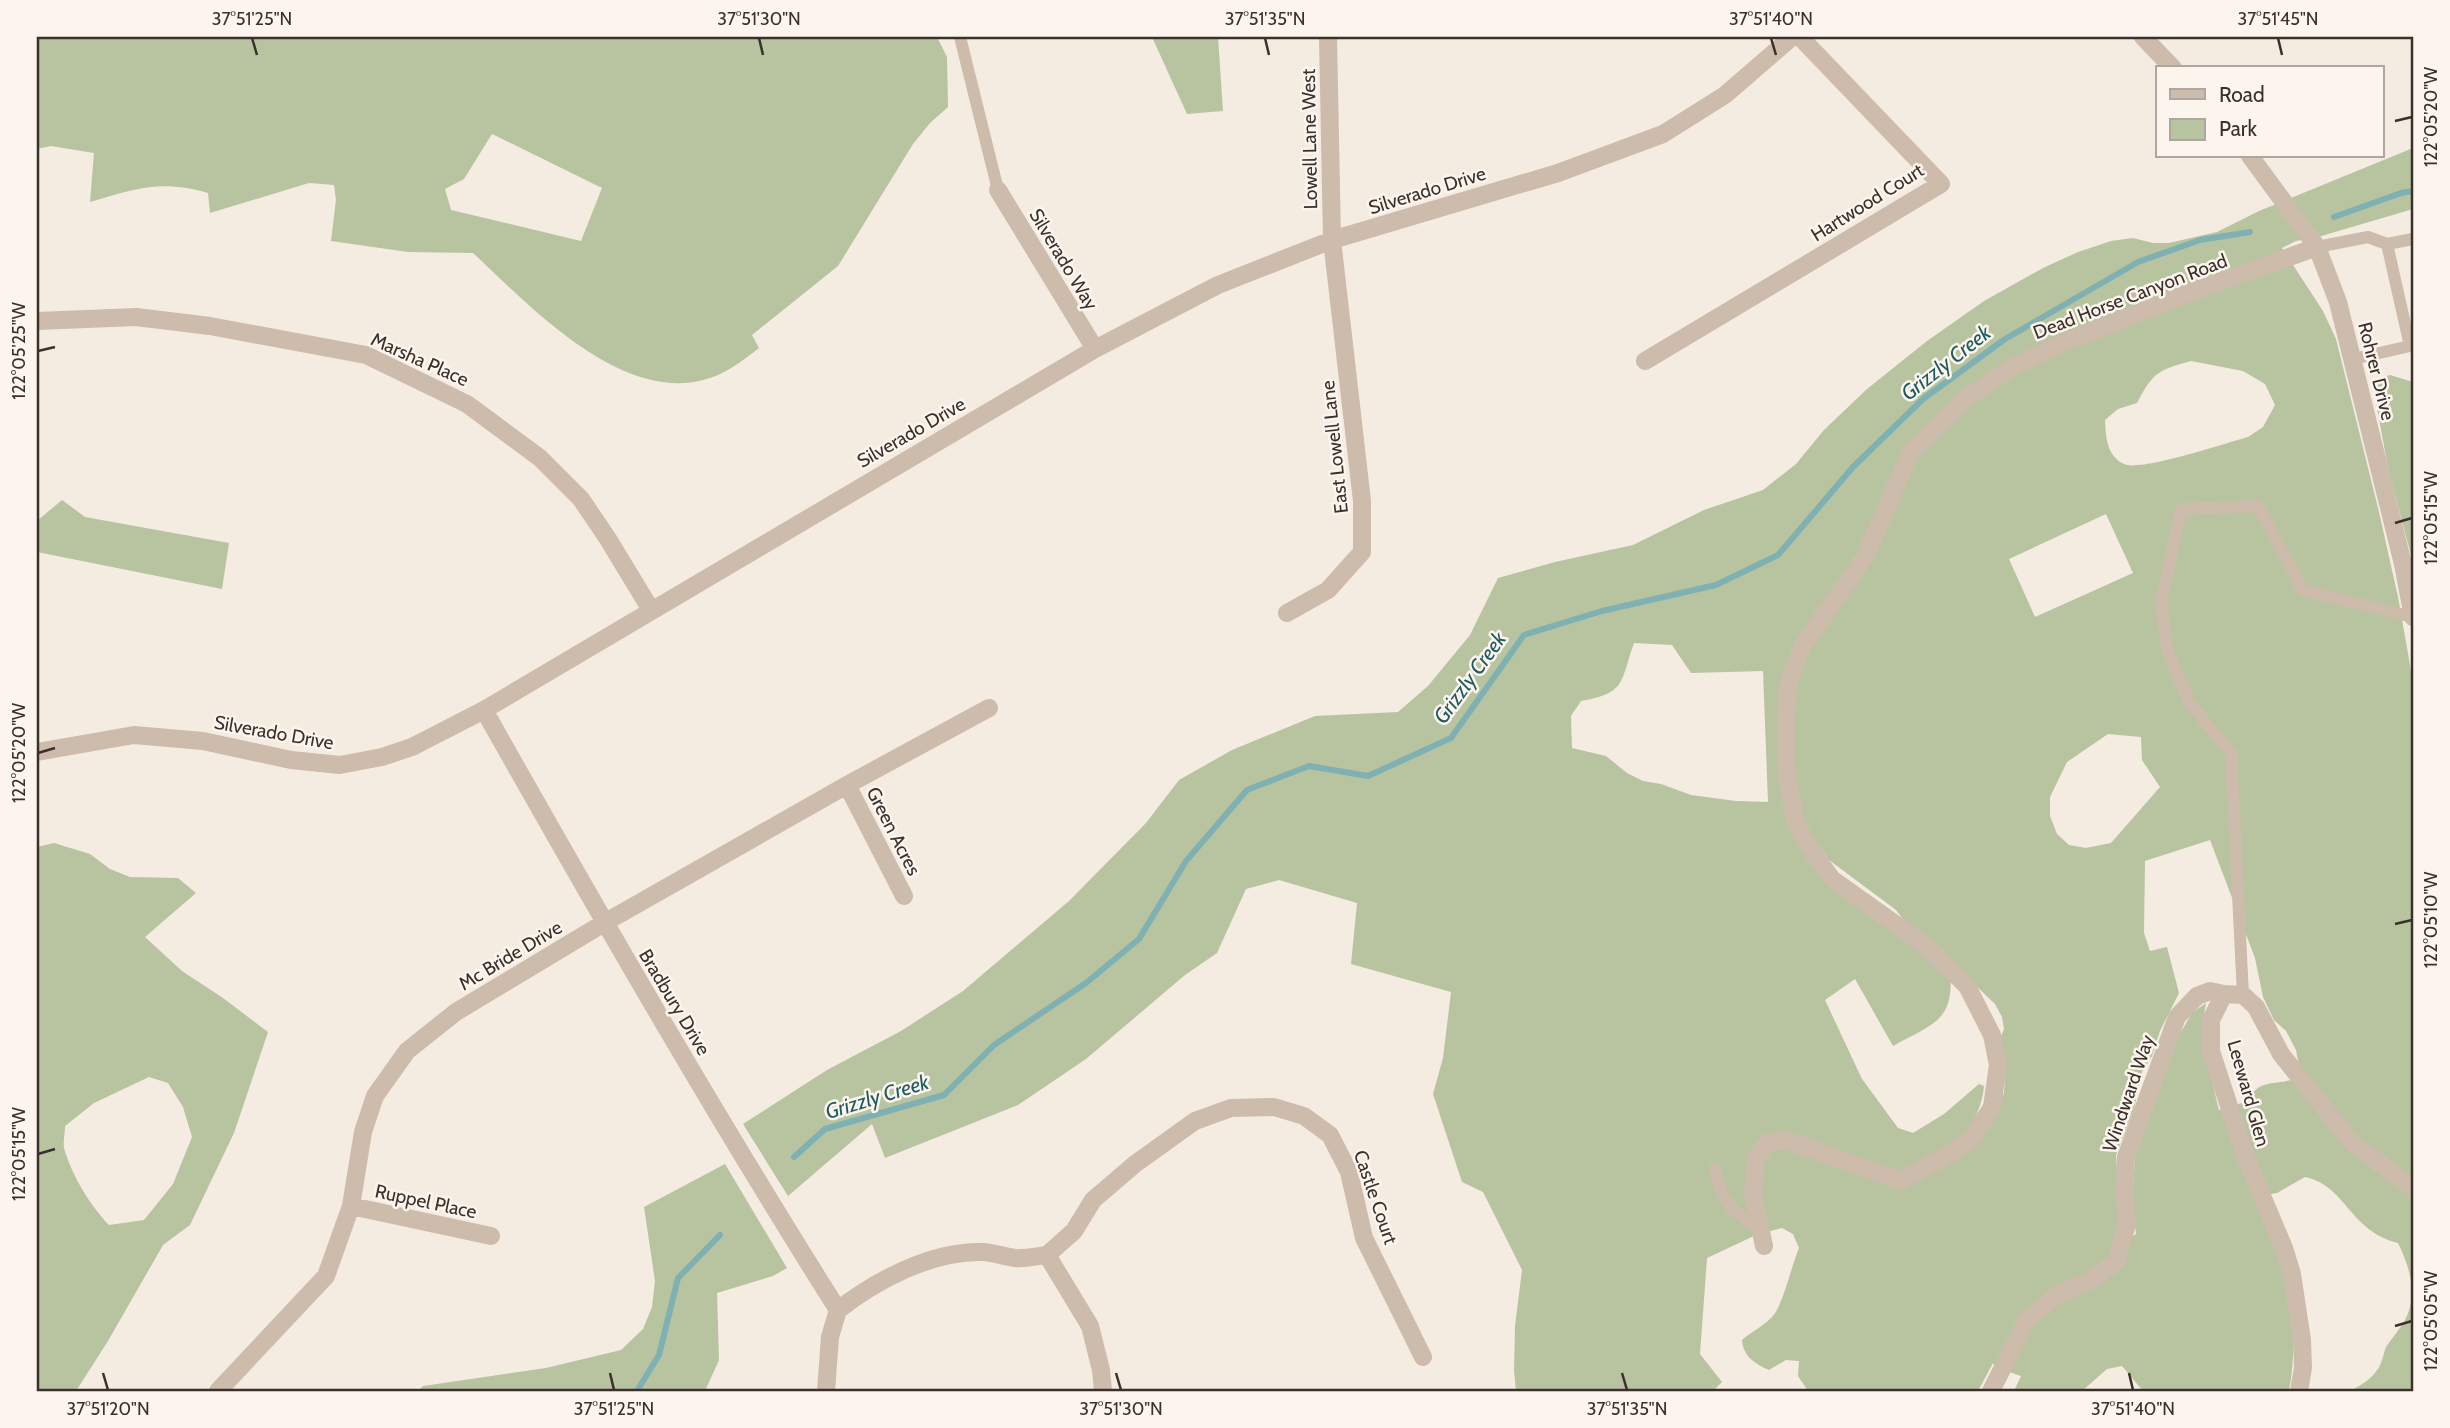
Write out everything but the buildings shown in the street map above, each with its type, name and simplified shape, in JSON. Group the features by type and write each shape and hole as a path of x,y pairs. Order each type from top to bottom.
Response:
{"street":[{"name":"Lowell Lane West","path":"1328,37 1332,240"},
{"name":"Silverado Drive","path":"37,752 134,735 202,741 292,760 340,765 382,757 412,747 484,710 1095,349 1218,285 1332,240 1558,173 1663,134 1725,95 1792,37"},
{"name":"Hartwood Court","path":"1645,361 1941,184 1800,37"},
{"path":"2143,37 2171,66"},
{"name":"Rohrer Drive","path":"2251,158 2317,247 2338,302 2403,564 2413,617"},
{"name":"Silverado Way","path":"998,190 1095,349"},
{"name":"East Lowell Lane","path":"1287,613 1328,590 1362,552 1362,501 1332,240"},
{"name":"Dead Horse Canyon Road","path":"1762,1237 1753,1195 1756,1158 1767,1143 1786,1140 1900,1181 1972,1139 1992,1107 1998,1065 1992,1035 1967,986 1926,946 1832,879 1796,824 1786,771 1789,681 1802,647 1866,555 1910,453 1966,398 2011,368 2060,344 2317,247"},
{"name":"Marsha Place","path":"37,321 136,317 210,326 366,355 467,404 540,458 580,499 608,539 650,610"},
{"name":"Mc Bride Drive","path":"218,1391 326,1276 351,1206 363,1132 375,1096 407,1051 456,1012 604,923 989,708"},
{"name":"Bradbury Drive","path":"484,710 604,923 777,1215 838,1310"},
{"name":"Green Acres","path":"847,785 904,896"},
{"name":"Windward Way","path":"1991,1391 2027,1320 2057,1295 2091,1280 2116,1262 2127,1224 2124,1190 2126,1157 2177,1017 2197,996 2210,991 2224,994"},
{"path":"2224,994 2243,995"},
{"name":"Leeward Glen","path":"2224,994 2211,1020 2211,1051 2246,1158 2284,1248 2292,1274 2302,1340 2303,1368 2299,1391"},
{"name":"Leeward Glen","path":"2243,995 2256,1007 2281,1054 2352,1143 2413,1188"},
{"name":"Castle Court","path":"1047,1255 1074,1231 1093,1200 1135,1164 1195,1121 1231,1108 1274,1107 1304,1116 1330,1135 1349,1172 1364,1238 1423,1357"},
{"name":"Ruppel Place","path":"351,1206 491,1237"},
{"path":"826,1391 830,1336 838,1310 864,1289 920,1264 955,1254 984,1251 1017,1259 1047,1255 1090,1326 1101,1370 1103,1391"}],"lane":[{"path":"960,37 998,190"},
{"path":"2317,247 2368,237 2387,244 2413,239"},
{"path":"2353,359 2412,343 2387,244"},
{"path":"2243,995 2231,753 2189,702 2167,649 2161,603 2180,509 2258,506 2302,590 2413,617"},
{"path":"1715,1170 1719,1190 1724,1199 1738,1216 1762,1237"}],"green space":[{"path":"37,37 937,37 947,57 948,107 913,144 838,266 752,335 759,348 726,371 703,380 671,383 639,377 608,363 548,322 473,253 408,252 331,241 336,200 334,185 309,183 210,213 208,193 176,187 148,187 90,202 94,153 51,146 37,149","holes":["492,134 602,188 581,241 451,210 445,189 464,179"]},
{"path":"1152,37 1218,37 1223,111 1187,114"},
{"path":"2413,148 2413,209 2296,241 2282,248 2323,311 2336,339 2379,512 2413,682 2413,1391 2350,1391 2376,1372 2386,1347 2405,1320 2412,1291 2409,1271 2398,1243 2369,1229 2330,1189 2305,1177 2277,1193 2265,1195 2292,1317 2289,1391 2143,1391 2122,1366 2107,1369 2082,1391 2014,1391 2021,1376 1995,1367 1993,1363 1978,1391 1808,1391 1798,1376 1799,1361 1786,1360 1769,1370 1751,1359 1742,1340 1773,1316 1781,1302 1799,1248 1793,1234 1782,1228 1756,1235 1707,1258 1700,1354 1722,1382 1713,1391 1516,1391 1515,1326 1522,1270 1483,1192 1462,1182 1433,1094 1443,1058 1451,992 1351,964 1357,903 1279,880 1246,889 1217,953 1185,975 1086,1059 1018,1105 885,1158 872,1124 788,1196 743,1124 827,1070 901,1031 963,991 1069,901 1146,823 1179,780 1232,750 1315,716 1398,712 1428,686 1470,635 1498,578 1633,545 1704,510 1763,490 1796,464 1824,430 1867,389 1927,341 1984,301 2043,268 2111,241 2133,238 2153,243 2169,243 2217,232 2259,211","holes":["2191,361 2243,371 2265,384 2275,405 2263,427 2248,437 2164,461 2124,464 2110,451 2105,420 2118,409 2137,403 2157,374","2106,514 2133,573 2035,617 2009,559","1634,643 1672,645 1691,673 1763,671 1768,802 1691,795 1661,784 1643,781 1627,773 1606,756 1572,748 1571,716 1581,701 1607,694 1619,684","2108,734 2141,737 2142,760 2160,787 2111,843 2086,848 2069,845 2057,834 2050,816 2050,797 2067,762","1812,836 1829,860 1896,910 1905,922 1942,949 1995,1004 2002,1017 2004,1029 1999,1041 2005,1077 2004,1093 1998,1108 1969,1135 1983,1093 1984,1086 1979,1084 1944,1114 1913,1133 1898,1128 1862,1079 1825,1000 1855,979 1893,1046 1929,1027 1944,1012 1951,989 1950,973 1810,854","2210,840 2255,958 2263,997 2274,1020 2286,1031 2296,1050 2299,1065 2294,1079 2262,1086 2248,1101 2219,1110 2205,1043 2206,1003 2192,1013 2174,1044 2135,1158 2132,1203 2136,1234 2118,1244 2120,1220 2116,1155 2134,1109 2142,1072 2152,1056 2160,1031 2179,993 2167,947 2150,951 2144,933 2145,861"]},
{"path":"2390,375 2413,382 2413,563 2388,468 2372,380"},
{"path":"62,500 85,517 229,543 222,589 37,552 37,521"},
{"path":"54,843 90,854 110,869 130,877 178,878 196,893 145,937 182,971 268,1032 234,1133 190,1225 163,1245 76,1391 37,1391 37,847","holes":["149,1077 168,1083 183,1107 192,1137 173,1184 144,1220 109,1225 89,1199 72,1169 64,1148 65,1126 94,1103"]},
{"path":"725,1164 787,1268 773,1276 717,1293 719,1360 705,1391 418,1391 423,1386 546,1368 621,1350 643,1329 652,1307 655,1281 644,1207"}],"waterway":[{"name":"Grizzly Creek","path":"2334,217 2413,191"},
{"name":"Grizzly Creek","path":"794,1157 825,1129 944,1095 994,1045 1086,983 1139,939 1186,861 1247,790 1309,766 1368,776 1451,738 1524,635 1602,611 1716,585 1778,555 1853,467 1923,399 2005,339 2138,262 2200,240 2250,232"},
{"name":"Grizzly Creek","path":"637,1391 659,1355 678,1278 720,1235"}]}
